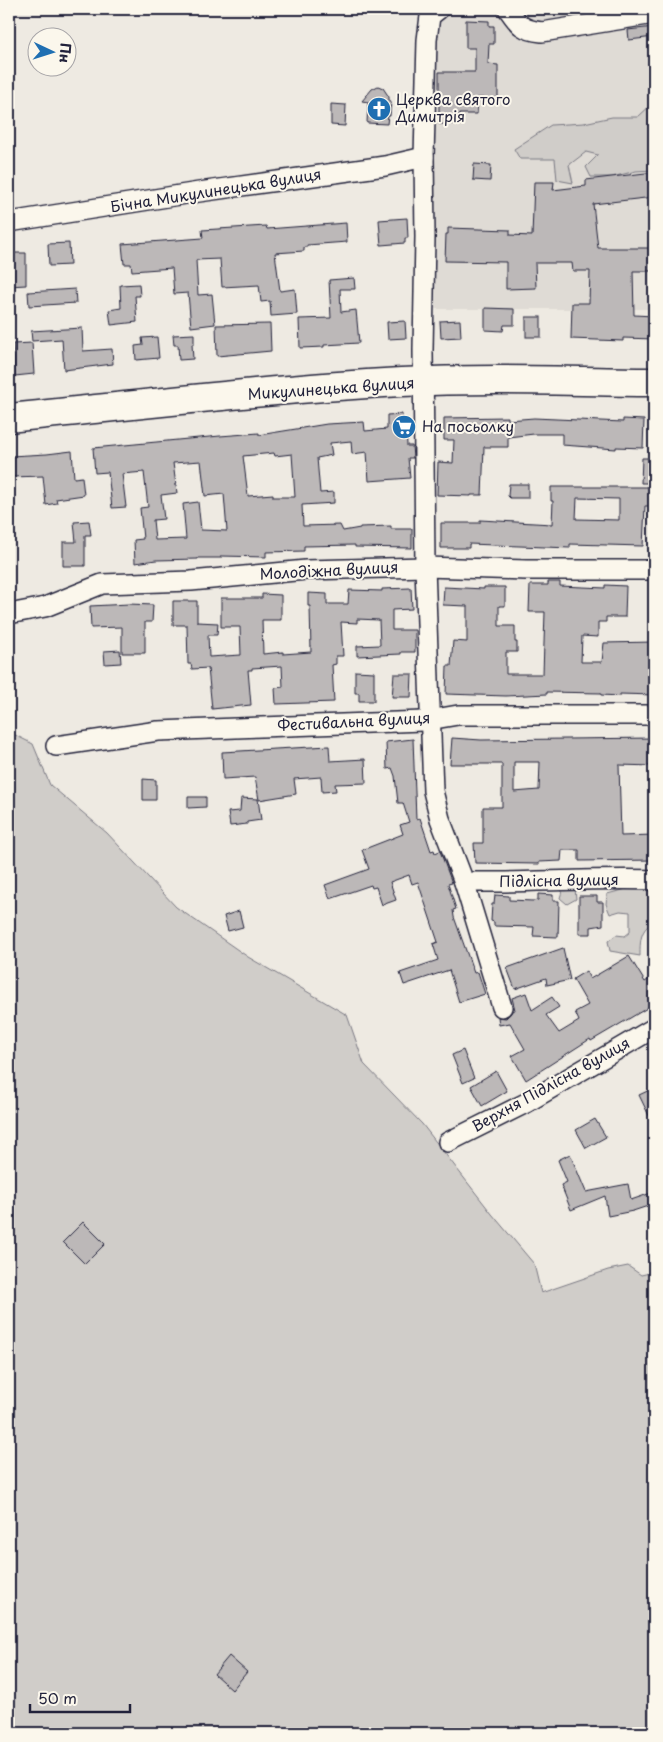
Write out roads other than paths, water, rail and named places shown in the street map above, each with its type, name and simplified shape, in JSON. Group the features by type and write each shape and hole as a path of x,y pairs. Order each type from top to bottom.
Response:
{"highway":[{"name":"Микулинецька вулиця","path":"9,418 403,382 502,379 654,382"}],"street":[{"path":"508,9 518,24 528,31 542,32 654,14"},
{"path":"433,11 427,40 422,350 425,567 433,790 440,820 464,882 502,1007"},
{"name":"Бічна Микулинецька вулиця","path":"9,222 199,192 385,166 424,156"},
{"name":"Молодіжна вулиця","path":"9,614 45,607 102,584 190,581 306,570 425,567 526,570 654,570"},
{"name":"Фестивальна вулиця","path":"56,746 158,731 422,721 458,715 654,715"},
{"name":"Підлісна вулиця","path":"464,882 654,880"},
{"name":"Верхня Підлісна вулиця","path":"448,1142 526,1103 654,1028"}],"place":[{"name":"Церква святого Димитрія","path":"379,109"},
{"name":"На посьолку","path":"404,427"}]}
